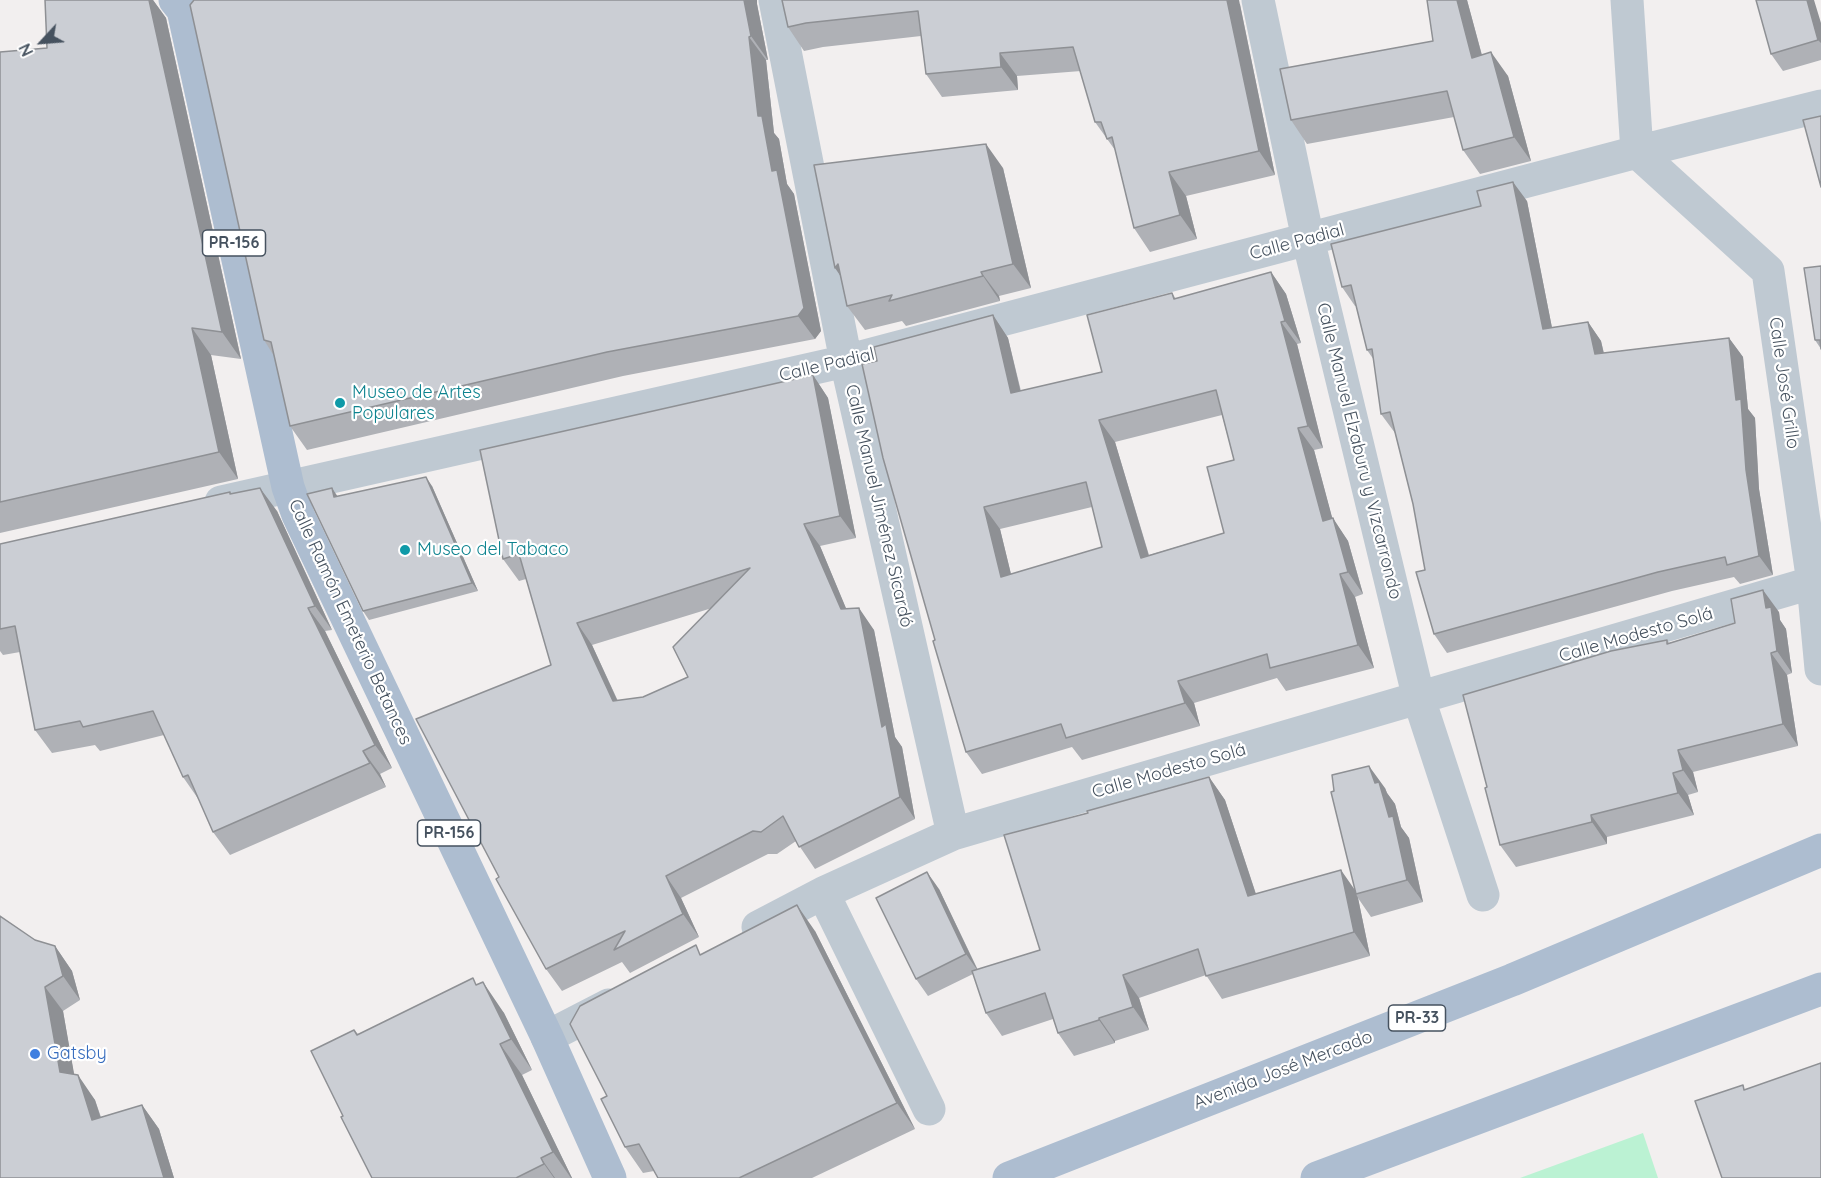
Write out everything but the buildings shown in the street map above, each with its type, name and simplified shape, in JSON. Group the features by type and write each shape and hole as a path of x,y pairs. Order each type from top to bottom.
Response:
{"main road":[{"name":"Calle Ramón Emeterio Betances","path":"175,0 183,10 288,487 298,515 547,1037 610,1178"},
{"name":"Avenida José Mercado","path":"1009,1178 1512,980 1821,850"},
{"path":"1317,1178 1821,989"}],"street":[{"name":"Calle Manuel Jiménez Sicardó","path":"775,0 846,361 953,834"},
{"name":"Calle Manuel Elzaburu y Vizcarrondo","path":"1258,0 1308,239 1419,699 1484,895"},
{"path":"1627,0 1637,152"},
{"name":"Calle Padial","path":"196,508 846,361 1821,105"},
{"name":"Calle José Grillo","path":"1637,152 1767,271 1817,581 1821,669"},
{"name":"Calle Modesto Solá","path":"728,943 823,893 953,834 1817,581"},
{"path":"823,893 929,1109"},
{"path":"547,1037 632,993"}],"green space":[{"path":"1643,1133 1658,1178 1520,1178"}],"place":[{"name":"Museo de Artes Populares","path":"340,403"},
{"name":"Museo del Tabaco","path":"405,550"},
{"name":"Gatsby","path":"35,1054"}]}
